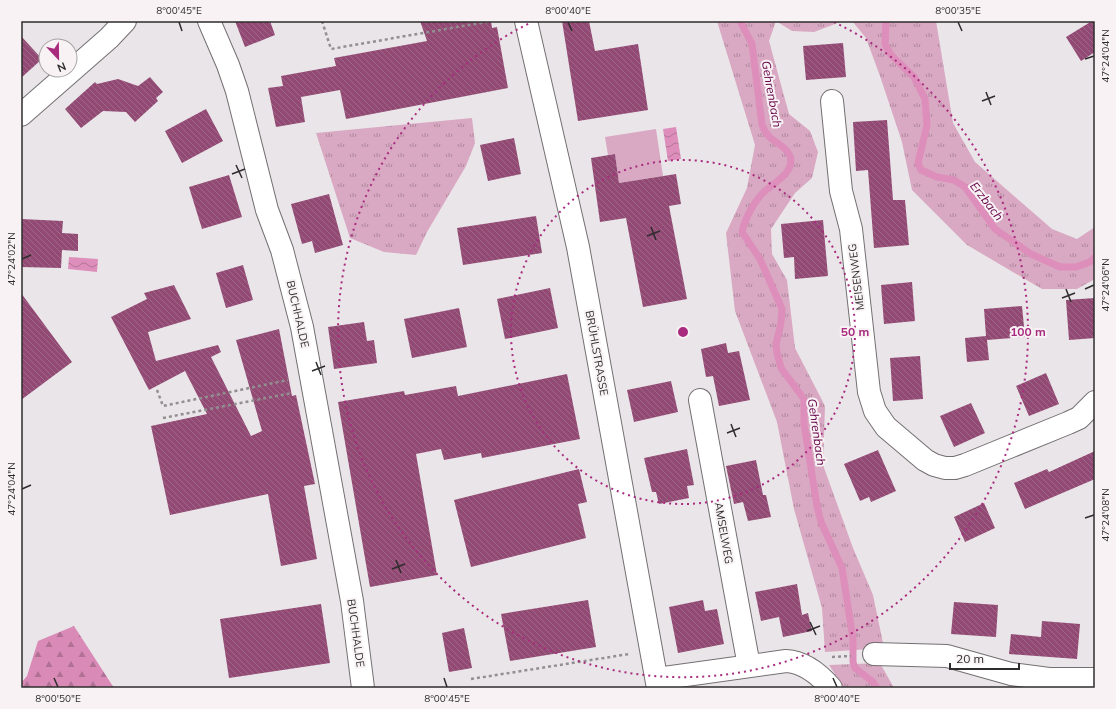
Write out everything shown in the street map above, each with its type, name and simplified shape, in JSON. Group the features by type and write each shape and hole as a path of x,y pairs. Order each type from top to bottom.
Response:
{"street":[{"path":"21,116 109,38 125,21"},
{"name":"BUCHHALDE","path":"209,21 228,65 237,91 267,210 282,250 293,288 313,382 352,601 363,688"},
{"name":"BRÜHLSTRASSE","path":"526,21 578,247 657,683"},
{"name":"MEISENWEG","path":"832,101 841,191 851,229 870,392 875,411 886,427 925,460 934,465 955,468 1079,418 1095,402"},
{"name":"AMSELWEG","path":"700,400 749,666"},
{"path":"874,654 947,656 1011,674 1049,678 1095,679"},
{"path":"657,683 749,666 796,661 812,670 831,688"}],"path":[{"path":"322,21 331,49 492,21"},
{"path":"157,390 163,406 313,382"},
{"path":"163,418 313,382"},
{"path":"471,678 652,650"}],"green space":[{"path":"717,21 776,21 769,41 789,114 810,131 818,152 812,178 795,193 771,229 772,254 787,280 795,348 825,406 823,465 853,548 873,595 884,648 825,652 822,608 794,509 777,422 735,311 726,233 747,188 755,145"},
{"path":"776,21 843,21 814,32 792,31"},
{"path":"852,21 936,21 953,123 975,162 1052,229 1077,239 1095,227 1095,279 1077,289 1042,289 967,245 912,190 902,142 880,76 866,38"},
{"path":"472,118 475,143 466,166 427,232 416,255 384,252 350,238 316,133"},
{"path":"656,129 663,176 619,183 615,154 608,155 605,137"},
{"path":"74,626 114,688 21,688 21,683 27,676 38,641"},
{"path":"880,663 894,688 844,688 829,665"}],"water":[{"path":"676,127 681,159 668,161 663,129"},
{"path":"69,257 98,259 97,272 68,269"}],"building":[{"path":"235,21 270,21 275,35 245,47"},
{"path":"420,21 491,21 492,28 497,27 508,88 346,119 340,90 301,97 305,122 276,127 268,88 283,86 281,76 336,66 334,58 427,41"},
{"path":"562,21 589,21 595,51 638,44 648,110 578,121"},
{"path":"1092,21 1095,21 1095,52 1081,61 1066,37"},
{"path":"21,36 38,55 38,63 21,78"},
{"path":"843,43 846,77 806,80 803,46"},
{"path":"150,77 163,92 156,98 158,101 135,122 126,112 103,111 81,128 65,109 95,82 97,84 118,79 138,86"},
{"path":"206,109 223,141 182,163 165,131"},
{"path":"887,120 893,200 905,200 909,245 874,248 868,170 856,171 853,122"},
{"path":"514,138 521,174 488,181 480,145"},
{"path":"615,154 619,183 676,174 681,204 669,206 687,299 643,307 626,218 600,222 591,158"},
{"path":"229,175 242,217 202,229 189,187"},
{"path":"329,194 343,245 315,253 312,241 302,244 291,204"},
{"path":"536,216 542,253 463,265 457,228"},
{"path":"21,219 63,221 62,233 78,234 78,251 62,250 61,268 21,267"},
{"path":"823,220 828,276 795,279 794,257 784,258 781,224"},
{"path":"243,265 253,300 226,308 216,273"},
{"path":"912,282 915,321 884,324 881,285"},
{"path":"174,285 191,319 148,332 156,361 218,345 221,352 211,357 251,436 262,431 236,340 279,329 292,396 296,395 315,484 304,486 317,559 281,566 268,494 170,515 151,426 207,414 185,371 149,390 111,317 147,299 144,293"},
{"path":"550,288 558,328 505,339 497,299"},
{"path":"21,293 72,362 21,400"},
{"path":"1095,298 1095,338 1069,340 1066,300"},
{"path":"1022,306 1025,337 987,340 989,360 967,362 965,338 986,336 984,309"},
{"path":"459,308 467,347 412,358 404,319"},
{"path":"364,322 367,341 374,340 377,363 334,369 328,327"},
{"path":"726,343 728,353 739,351 750,400 719,406 713,376 706,377 701,349"},
{"path":"920,356 923,399 893,401 890,358"},
{"path":"1046,373 1059,404 1029,416 1016,386"},
{"path":"567,374 580,439 482,458 481,453 444,460 441,449 416,454 437,575 370,587 338,402 404,391 405,395 456,386 458,396"},
{"path":"671,381 678,412 634,422 627,390"},
{"path":"971,403 985,433 954,447 940,416"},
{"path":"687,449 694,485 687,486 689,498 659,504 656,492 652,492 644,458"},
{"path":"878,450 896,491 871,502 869,497 860,501 844,464"},
{"path":"1095,451 1095,479 1025,509 1014,483 1047,469 1049,472"},
{"path":"756,460 763,495 766,495 771,517 748,521 743,502 734,504 726,466"},
{"path":"579,469 587,502 578,504 586,538 471,567 454,500"},
{"path":"984,503 995,528 965,542 954,517"},
{"path":"797,584 802,615 808,613 812,631 783,637 779,617 761,621 755,592"},
{"path":"588,600 596,647 510,661 501,614"},
{"path":"703,600 705,611 717,609 724,644 678,653 669,607"},
{"path":"954,602 998,605 996,637 951,634"},
{"path":"321,604 330,663 229,678 220,619"},
{"path":"1042,621 1080,624 1077,659 1009,654 1011,634 1041,637"},
{"path":"464,628 472,668 449,672 442,633"}],"waterway":[{"name":"Gehrenbach","path":"740,21 752,44 762,125 769,136 788,152 791,162 787,172 764,192 753,205 742,232 760,259 782,309 781,323 776,344 777,353 781,368 804,399 804,424 817,506 821,522 842,568 853,639 853,662 855,668 873,682 877,688"},
{"name":"Erzbach","path":"886,21 885,44 891,55 914,77 925,99 927,125 918,163 921,170 937,177 954,180 965,187 995,229 1031,254 1060,267 1076,267 1090,262 1095,257"}]}
